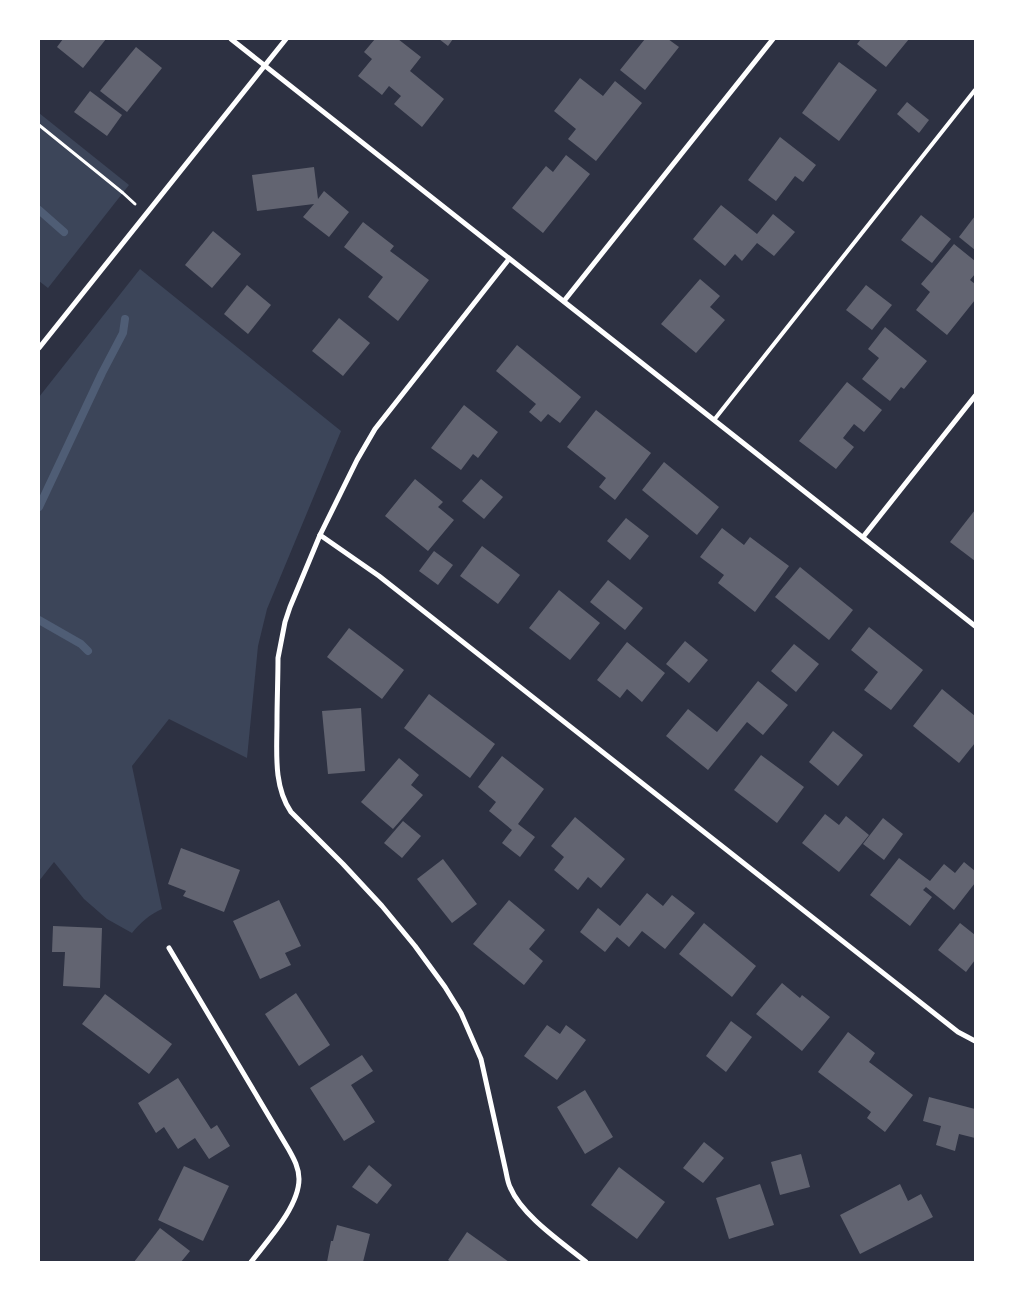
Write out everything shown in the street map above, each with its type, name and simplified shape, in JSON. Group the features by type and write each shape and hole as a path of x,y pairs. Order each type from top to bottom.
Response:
{"street":[{"path":"230,39 975,626"},
{"path":"39,348 286,39"},
{"path":"564,301 773,39"},
{"path":"509,259 375,429 357,460 320,535 285,622 278,658 276,760 278,781 285,804 300,823 343,864 382,906 415,946 445,987 461,1013 481,1059 511,1189 521,1205 536,1222 586,1262"},
{"path":"863,537 975,396"},
{"path":"320,535 379,576 950,1026 975,1041"},
{"path":"169,948 289,1150 296,1165 299,1179 292,1204 285,1217 251,1262"}],"lane":[{"path":"714,420 975,90"}],"path":[{"path":"39,125 123,192 146,215"}],"shaded area":[{"path":"39,113 129,185 48,288 39,281"},
{"path":"140,269 341,431 267,609 258,646 247,758 169,719 132,766 162,909 146,919 132,933 107,919 84,899 54,862 39,881 39,397"}],"building":[{"path":"63,39 106,39 83,68 57,47"},
{"path":"375,39 398,39 421,57 410,71 444,99 422,127 394,104 401,96 389,86 382,95 358,76 372,59 364,52"},
{"path":"439,39 453,39 448,46"},
{"path":"645,39 668,39 679,47 645,90 620,70"},
{"path":"861,39 909,39 886,67 857,44"},
{"path":"136,47 162,68 127,112 100,91"},
{"path":"839,62 877,90 839,141 802,113"},
{"path":"580,78 603,96 615,81 642,103 596,161 568,139 576,129 554,111"},
{"path":"90,91 122,115 107,136 74,112"},
{"path":"907,102 929,120 919,133 897,114"},
{"path":"780,137 816,165 803,182 795,176 776,201 748,180"},
{"path":"566,155 590,174 543,233 512,208 546,166 553,172"},
{"path":"314,167 318,199 324,191 349,212 329,237 303,217 314,204 257,211 252,175"},
{"path":"721,205 757,234 773,214 795,232 774,256 757,243 742,261 735,254 725,266 693,239"},
{"path":"921,215 951,239 932,263 901,240"},
{"path":"975,216 975,250 959,237"},
{"path":"363,222 394,246 390,251 429,280 398,321 368,297 383,277 344,247"},
{"path":"213,231 241,254 212,288 185,265"},
{"path":"954,244 975,261 975,274 970,280 975,284 975,300 947,335 916,310 930,292 921,284"},
{"path":"700,279 720,296 710,307 725,320 696,353 661,324"},
{"path":"247,285 271,305 248,334 224,314"},
{"path":"866,285 892,305 872,330 846,310"},
{"path":"339,318 370,343 343,376 312,351"},
{"path":"885,327 927,361 904,389 901,387 890,401 862,379 879,358 868,349"},
{"path":"517,345 581,397 560,423 548,414 541,422 529,412 536,404 496,371"},
{"path":"847,382 882,410 864,432 854,424 843,438 854,447 836,469 799,441"},
{"path":"464,405 498,432 478,458 473,454 461,470 431,448"},
{"path":"596,410 651,453 615,500 599,487 606,478 567,447"},
{"path":"664,462 719,507 697,535 642,490"},
{"path":"415,479 443,502 438,507 454,520 428,551 385,516"},
{"path":"481,479 503,497 484,519 462,501"},
{"path":"975,510 975,561 950,542"},
{"path":"626,518 649,536 630,560 607,541"},
{"path":"722,528 744,545 750,537 789,566 755,612 718,583 724,575 700,557"},
{"path":"482,546 520,575 498,604 460,576"},
{"path":"434,551 453,565 438,585 419,571"},
{"path":"800,567 853,610 829,640 775,597"},
{"path":"608,580 643,608 625,630 590,602"},
{"path":"559,590 600,623 570,660 529,628"},
{"path":"869,627 923,670 891,710 864,690 878,672 851,650"},
{"path":"349,628 404,670 382,699 327,657"},
{"path":"685,641 708,660 689,683 666,664"},
{"path":"627,642 665,673 642,702 627,689 620,698 597,680"},
{"path":"794,644 819,664 796,692 771,671"},
{"path":"758,681 788,705 763,735 747,722 708,770 666,736 688,709 717,732"},
{"path":"942,689 975,716 975,743 959,763 913,726"},
{"path":"429,694 495,744 470,778 404,728"},
{"path":"361,708 365,771 328,774 322,711"},
{"path":"833,731 863,755 838,786 809,762"},
{"path":"761,755 804,787 777,823 734,790"},
{"path":"502,756 544,789 518,824 535,837 520,857 502,843 512,830 489,811 496,802 478,787"},
{"path":"399,758 419,775 411,785 423,795 393,829 361,802"},
{"path":"825,814 839,825 846,816 869,835 839,872 802,843"},
{"path":"575,817 625,859 601,888 588,877 578,890 554,870 564,857 551,846"},
{"path":"883,818 903,834 884,860 863,844"},
{"path":"403,821 421,836 402,858 384,843"},
{"path":"181,848 240,870 224,912 183,896 186,891 168,884"},
{"path":"899,858 930,881 944,864 955,873 964,862 975,871 975,883 954,910 926,887 923,890 932,897 910,926 870,895"},
{"path":"443,859 477,904 452,923 417,879"},
{"path":"647,893 663,906 672,895 695,913 665,949 642,931 629,947 617,937 605,952 580,932 598,908 620,926"},
{"path":"279,900 301,946 285,953 291,965 260,979 233,921"},
{"path":"509,900 545,930 529,949 543,961 524,985 473,944"},
{"path":"704,923 756,966 732,997 679,954"},
{"path":"960,923 975,935 975,960 966,972 938,950"},
{"path":"53,926 102,928 100,988 63,986 65,952 52,952"},
{"path":"782,983 800,998 802,995 830,1017 802,1051 756,1014"},
{"path":"296,993 330,1045 299,1066 265,1014"},
{"path":"105,994 172,1044 149,1074 82,1024"},
{"path":"731,1021 752,1037 726,1072 706,1056"},
{"path":"547,1025 560,1034 566,1025 586,1040 557,1080 524,1056"},
{"path":"848,1032 875,1053 869,1062 913,1095 885,1132 867,1118 871,1112 818,1072"},
{"path":"362,1055 373,1071 351,1085 375,1122 344,1141 310,1088"},
{"path":"178,1078 211,1129 217,1125 230,1146 209,1159 195,1138 178,1149 164,1127 156,1133 138,1103"},
{"path":"585,1090 613,1137 585,1154 557,1107"},
{"path":"929,1097 975,1109 975,1138 959,1134 955,1151 936,1145 941,1126 923,1121"},
{"path":"704,1142 724,1158 703,1183 683,1168"},
{"path":"801,1154 810,1187 780,1195 771,1162"},
{"path":"369,1165 392,1185 377,1204 352,1187"},
{"path":"184,1166 229,1186 203,1241 158,1220"},
{"path":"619,1167 665,1202 637,1239 591,1205"},
{"path":"760,1184 774,1225 729,1239 716,1198"},
{"path":"900,1184 908,1201 921,1194 933,1217 860,1254 840,1215"},
{"path":"337,1225 370,1234 363,1262 327,1262 331,1241 333,1241"},
{"path":"160,1228 190,1251 181,1262 134,1262"},
{"path":"467,1232 509,1262 451,1262 448,1260"}],"waterway":[{"path":"39,210 64,232"},
{"path":"39,507 102,373 123,333 125,319"},
{"path":"39,620 81,644 88,651"}]}
